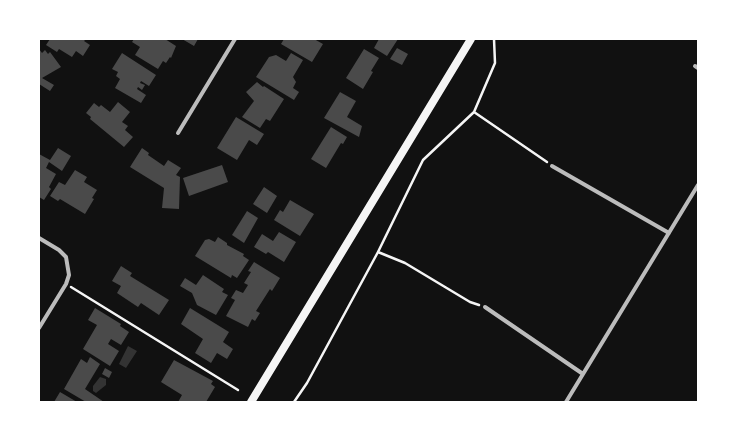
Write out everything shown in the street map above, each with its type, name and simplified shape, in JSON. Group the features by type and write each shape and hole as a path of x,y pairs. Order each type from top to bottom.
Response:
{"main road":[{"path":"251,402 471,39"}],"street":[{"path":"178,133 235,39"},
{"path":"552,166 669,233"},
{"path":"566,402 698,185"},
{"path":"39,238 59,250 66,257 69,275 66,284 39,328"},
{"path":"485,307 583,374"}],"path":[{"path":"294,402 307,383 378,252 423,160 474,112 495,63 494,39"},
{"path":"474,112 552,166"},
{"path":"378,252 405,262 470,302 485,307"},
{"path":"66,284 238,390"}],"shaded area":[{"path":"128,346 137,351 126,368 119,364"},
{"path":"100,377 106,379 106,385 96,393 93,391 93,386"}],"building":[{"path":"50,39 86,39 84,41 90,45 83,56 76,51 72,57 59,49 57,52 46,45"},
{"path":"134,39 165,39 176,46 171,58 170,57 166,63 163,61 158,69 135,55 140,47 132,42"},
{"path":"182,39 198,39 194,46"},
{"path":"284,39 314,39 323,44 312,62 281,44"},
{"path":"379,39 398,39 387,56 374,48"},
{"path":"397,48 408,54 402,65 390,59"},
{"path":"39,49 42,53 45,50 48,54 50,52 61,67 42,78 54,85 50,91 39,84"},
{"path":"364,49 379,58 363,89 346,78"},
{"path":"122,53 156,75 149,86 141,81 140,83 145,85 142,90 138,87 137,89 146,95 141,103 115,88 120,79 116,76 118,72 112,69"},
{"path":"291,53 303,60 293,77 296,82 293,88 299,92 294,100 256,77 269,57 276,55 286,61"},
{"path":"257,82 284,99 270,121 266,119 260,128 242,117 254,101 246,92"},
{"path":"340,92 356,101 347,117 362,126 359,137 324,118"},
{"path":"118,102 130,112 122,122 128,126 125,130 133,137 124,147 90,119 91,117 86,113 94,103 99,107 101,105 110,112"},
{"path":"236,117 264,134 257,145 249,140 237,160 217,148"},
{"path":"331,127 347,137 343,144 341,143 326,168 311,159"},
{"path":"58,148 71,156 62,171 49,162 46,168 56,174 49,187 51,189 44,200 39,197 39,154 50,160"},
{"path":"142,148 149,153 148,155 164,166 168,160 181,168 176,175 180,177 179,209 162,208 164,188 130,167"},
{"path":"222,165 228,182 189,196 183,178"},
{"path":"75,170 87,177 84,182 97,190 92,198 94,199 85,214 60,199 58,201 50,196 59,182 65,185"},
{"path":"264,187 277,196 267,213 253,204"},
{"path":"290,200 314,214 300,236 274,220 280,210 283,212"},
{"path":"247,211 258,218 244,243 232,235"},
{"path":"279,232 296,242 284,262 268,252 266,254 254,247 262,234 273,241"},
{"path":"218,237 227,243 227,245 244,254 243,256 249,260 237,278 232,275 231,278 195,256 205,240 209,239 215,242"},
{"path":"254,262 280,278 272,291 270,289 256,311 260,313 255,321 252,319 248,327 226,316 235,300 231,298 236,290 243,293 248,285 244,283 251,272 248,271"},
{"path":"121,266 132,273 130,276 169,300 159,315 141,303 138,307 117,293 121,286 112,281"},
{"path":"203,275 224,289 222,292 228,295 216,315 197,305 192,293 180,286 185,278 196,285"},
{"path":"95,308 121,324 120,326 129,332 121,345 111,339 108,344 119,351 110,366 83,349 97,325 88,320"},
{"path":"190,308 229,332 223,342 233,349 227,359 217,353 211,363 195,353 203,339 181,324"},
{"path":"90,357 100,364 85,389 104,402 86,402 64,389 81,359 87,363"},
{"path":"174,360 213,381 211,384 215,387 206,402 178,402 182,395 161,382"},
{"path":"105,368 112,372 109,378 102,374"},
{"path":"60,392 77,402 54,402"}]}
